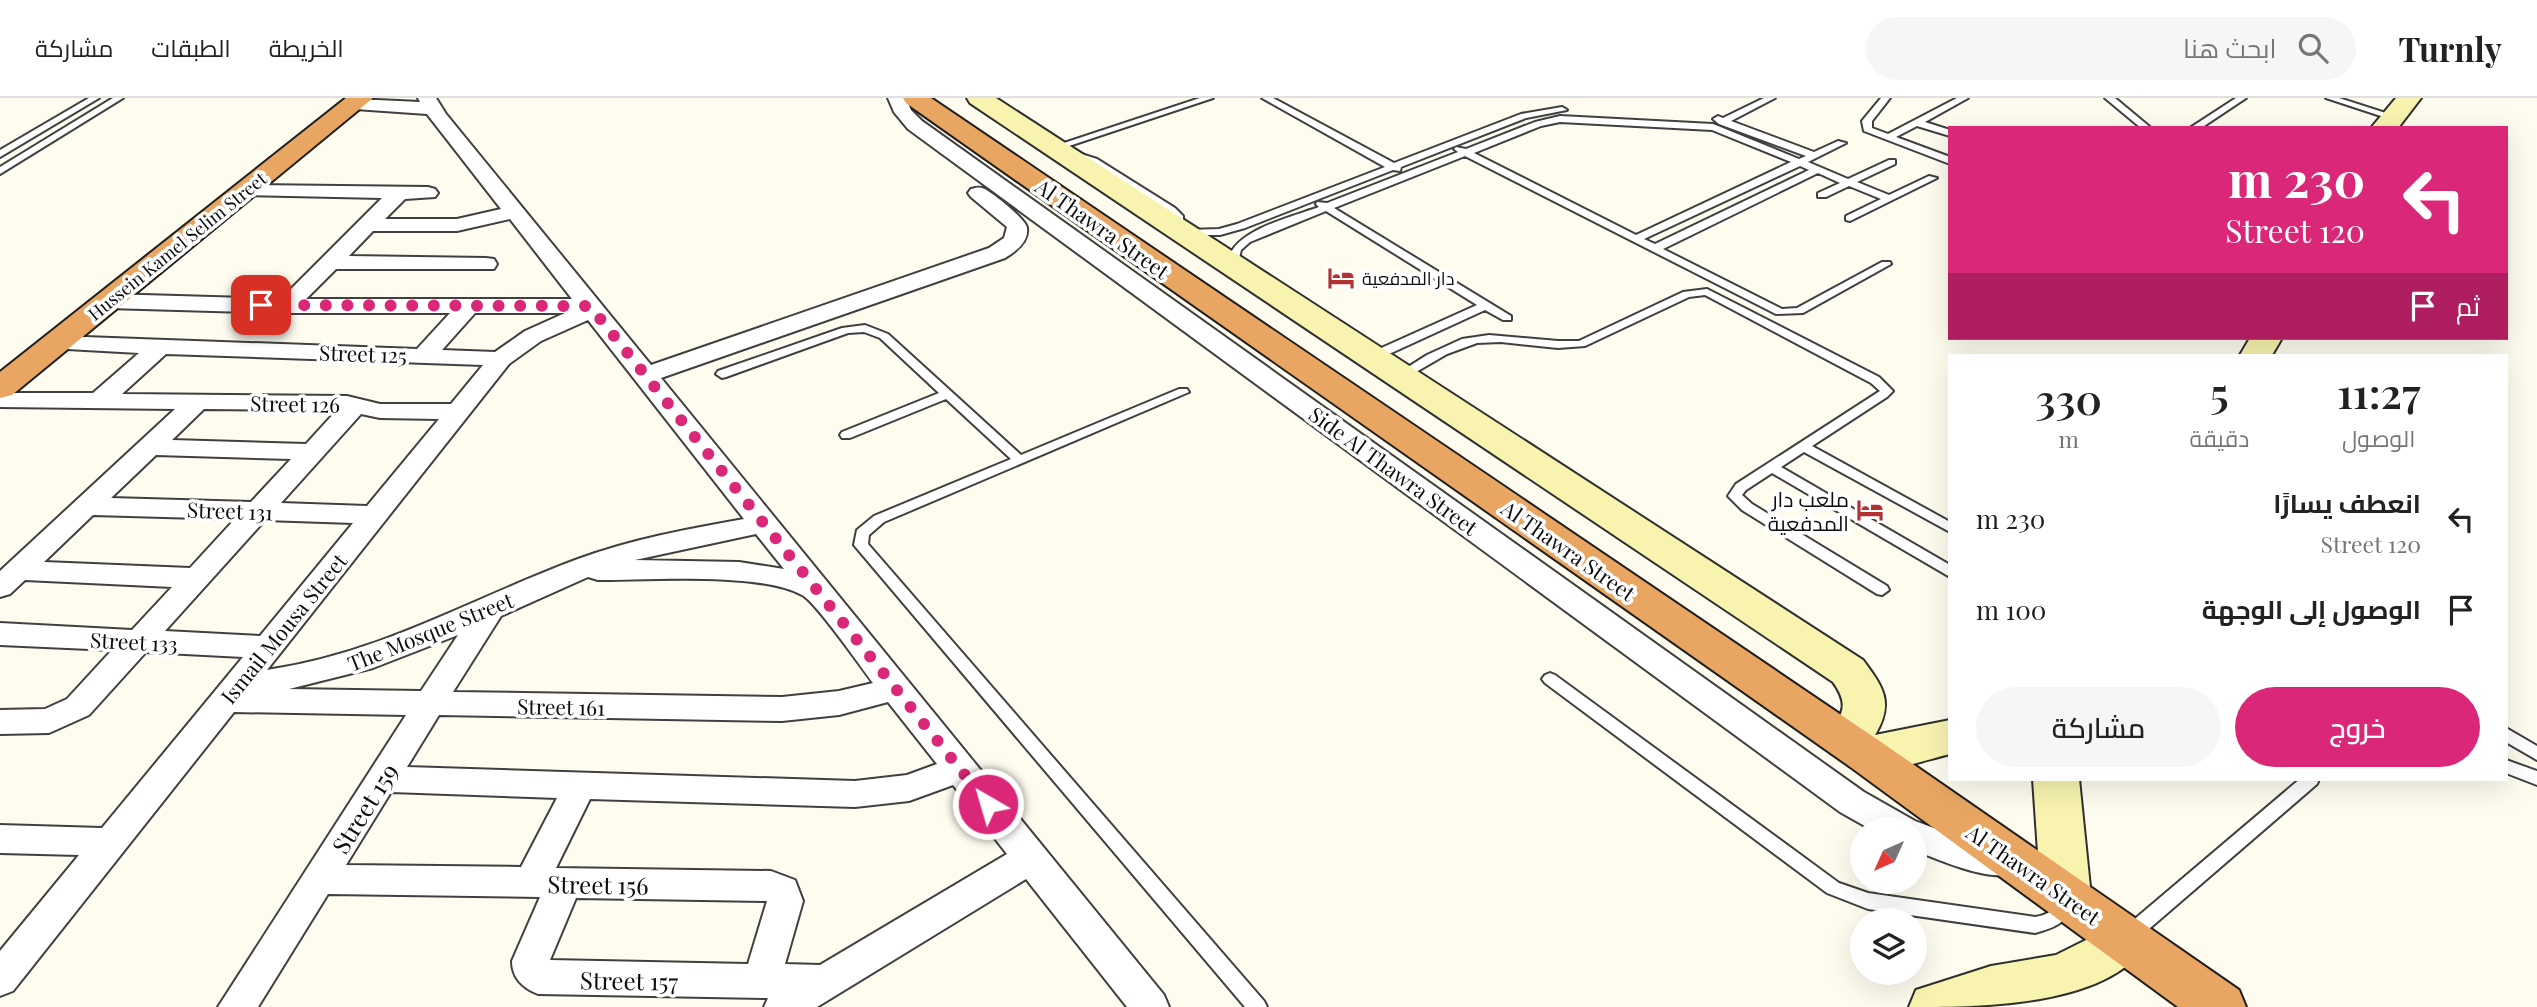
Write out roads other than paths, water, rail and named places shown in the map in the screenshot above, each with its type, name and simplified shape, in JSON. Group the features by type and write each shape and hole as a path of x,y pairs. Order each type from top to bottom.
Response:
{"highway":[{"name":"Hussein Kamel Selim Street","path":"0,388 358,101"},
{"name":"Al Thawra Street","path":"918,113 1856,747 2220,1007"}],"street":[{"name":"Side Al Thawra Street","path":"897,98 906,117 918,113 1852,802 1879,817"},
{"path":"979,98 1181,231 1240,251 1386,367 1848,671 1862,690 1867,709 1856,747 1898,750 1948,738"},
{"path":"358,101 430,104 1150,1007"},
{"path":"646,375 986,257 1012,242 1018,231 1013,220 931,153 918,113"},
{"path":"246,191 429,194"},
{"path":"287,306 399,193"},
{"path":"367,225 457,225 515,212"},
{"path":"330,262 486,264"},
{"path":"108,301 287,306 592,308"},
{"path":"423,356 469,306"},
{"name":"Ismail Mousa Street","path":"0,979 501,359 543,329 592,308"},
{"name":"Street 125","path":"57,342 501,359"},
{"path":"99,401 161,346"},
{"name":"Street 126","path":"0,400 356,405 380,411 458,412"},
{"path":"9,578 197,402"},
{"path":"0,722 41,722 71,712 83,702 356,405"},
{"path":"149,447 313,452"},
{"name":"Street 131","path":"86,506 375,514"},
{"name":"The Mosque Street","path":"231,693 299,677 402,647 578,570 656,545 764,524"},
{"name":"The Mosque Street","path":"578,570 748,573 780,577 816,589"},
{"path":"9,578 198,578"},
{"name":"Street 159","path":"237,1007 490,609"},
{"name":"Street 133","path":"0,634 267,647"},
{"name":"Street 161","path":"231,693 429,704 782,709 839,703 896,689"},
{"path":"382,779 872,793 918,785 960,769"},
{"path":"2056,781 2066,897"},
{"path":"547,883 580,785"},
{"path":"0,839 110,842"},
{"path":"1927,840 1977,857 2022,866"},
{"path":"792,996 1031,858"},
{"name":"Street 156","path":"319,879 776,888 782,891 785,901 792,996"},
{"name":"Street 157","path":"547,883 531,961 531,968 538,977 792,996"},
{"path":"1935,1007 1991,989 2056,978 2083,968 2106,955 2125,939"}],"lane":[{"path":"0,154 95,98"},
{"path":"0,171 119,98"},
{"path":"1058,150 1209,98"},
{"path":"1266,98 1408,175"},
{"path":"1713,127 1771,98"},
{"path":"1886,98 1865,127 1948,160"},
{"path":"1887,138 1964,98"},
{"path":"2109,98 2144,126"},
{"path":"2197,126 2242,98"},
{"path":"2330,98 2395,114"},
{"path":"1181,231 1208,233 1233,229 1524,116 1550,110 1684,115 1724,121 1815,156"},
{"path":"1233,229 1240,251 1325,207 1538,124 1560,119 1713,127 1889,199"},
{"path":"1918,123 1948,133"},
{"path":"1635,239 1841,143"},
{"path":"1451,146 1773,310 1787,314 1799,311 1886,264"},
{"path":"1822,195 1892,162"},
{"path":"1654,249 1819,169"},
{"path":"1850,218 1932,178"},
{"path":"1311,198 1507,318"},
{"path":"1386,367 1481,339 1567,346 1581,344 1687,294 1707,292 1886,388 1887,391 1883,394 1736,491 1735,496 1740,502 1882,590"},
{"path":"1386,367 1486,305"},
{"path":"722,374 846,330 866,328 884,335 1019,460"},
{"path":"1183,392 879,519 862,533 861,545 1257,1007"},
{"path":"846,435 948,394"},
{"path":"1803,446 1948,527"},
{"path":"1771,467 1948,571"},
{"path":"1550,679 1818,880 1840,891 1868,901 2035,925 2058,917 2064,908 2066,897"},
{"path":"2508,735 2537,754"},
{"path":"2508,767 2537,778"},
{"path":"2125,939 2309,781"}],"place":[{"name":"دار المدفعية","path":"1341,278"},
{"name":"ملعب دار المدفعية","path":"1870,510"}]}
